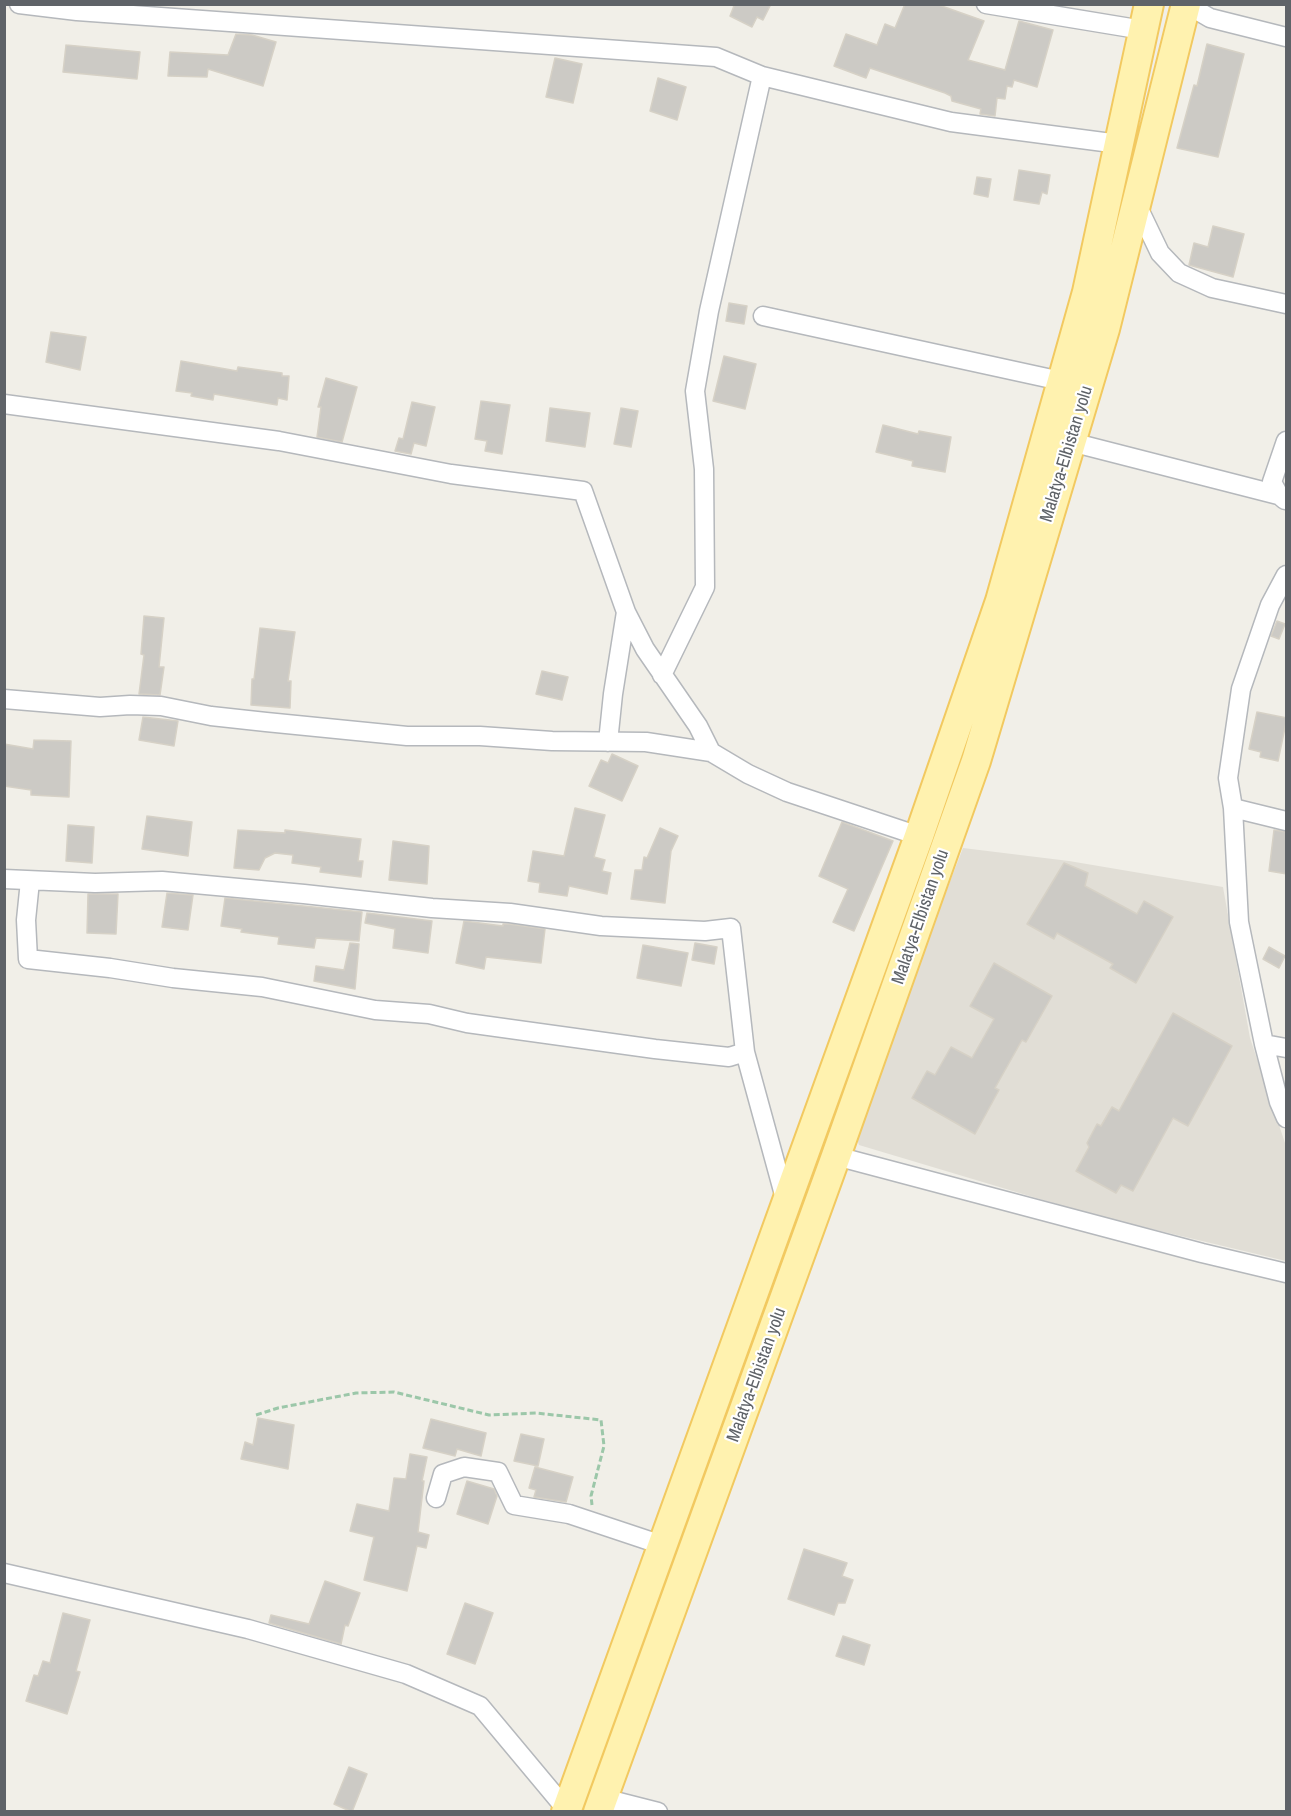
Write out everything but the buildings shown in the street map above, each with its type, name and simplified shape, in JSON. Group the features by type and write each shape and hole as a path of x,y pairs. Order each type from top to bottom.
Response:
{"main road":[{"name":"Malatya-Elbistan yolu","path":"601,1805 836,1156 976,760 1105,329 1186,4"},
{"name":"Malatya-Elbistan yolu","path":"566,1810 919,836 1000,601 1087,292 1146,17"}],"street":[{"path":"19,4 89,12 716,57 762,76 951,122 1119,144"},
{"path":"986,4 1146,17"},
{"path":"1186,4 1210,18 1287,37"},
{"path":"662,675 705,587 705,469 695,391 709,311 762,76"},
{"path":"1136,203 1160,253 1179,273 1212,288 1287,304"},
{"path":"764,316 1061,381"},
{"path":"4,404 279,441 462,475 583,491 626,612 645,649 698,726 711,752"},
{"path":"1284,498 1272,482 1287,441"},
{"path":"1071,442 1284,498"},
{"path":"1287,575 1270,605 1241,689 1228,778 1233,808 1239,922 1264,1044 1279,1102 1287,1118"},
{"path":"608,742 626,612"},
{"path":"4,699 100,707 161,706 211,716 266,723 396,735 646,742 711,752 748,774 788,792 919,836"},
{"path":"1233,808 1287,821"},
{"path":"4,879 162,881 292,892 432,908 510,913 601,926 705,932 731,928 745,1052 786,1203"},
{"path":"30,881 26,920 28,959 262,987 375,1010 429,1014 467,1023 656,1049 729,1057 745,1052"},
{"path":"1264,1044 1287,1048"},
{"path":"836,1156 1202,1253 1287,1273"},
{"path":"436,1498 443,1474 464,1467 498,1472 514,1505 569,1514 662,1545"},
{"path":"4,1573 248,1629 406,1674 480,1706 566,1810"},
{"path":"601,1805 658,1812"}],"path":[{"path":"256,1415 278,1408 356,1393 394,1392 489,1415 536,1413 600,1420 604,1446 591,1496 592,1522"}],"shaded area":[{"path":"963,848 1069,861 1223,887 1250,1038 1286,1146 1286,1261 1093,1215 859,1145 854,1129"}]}
